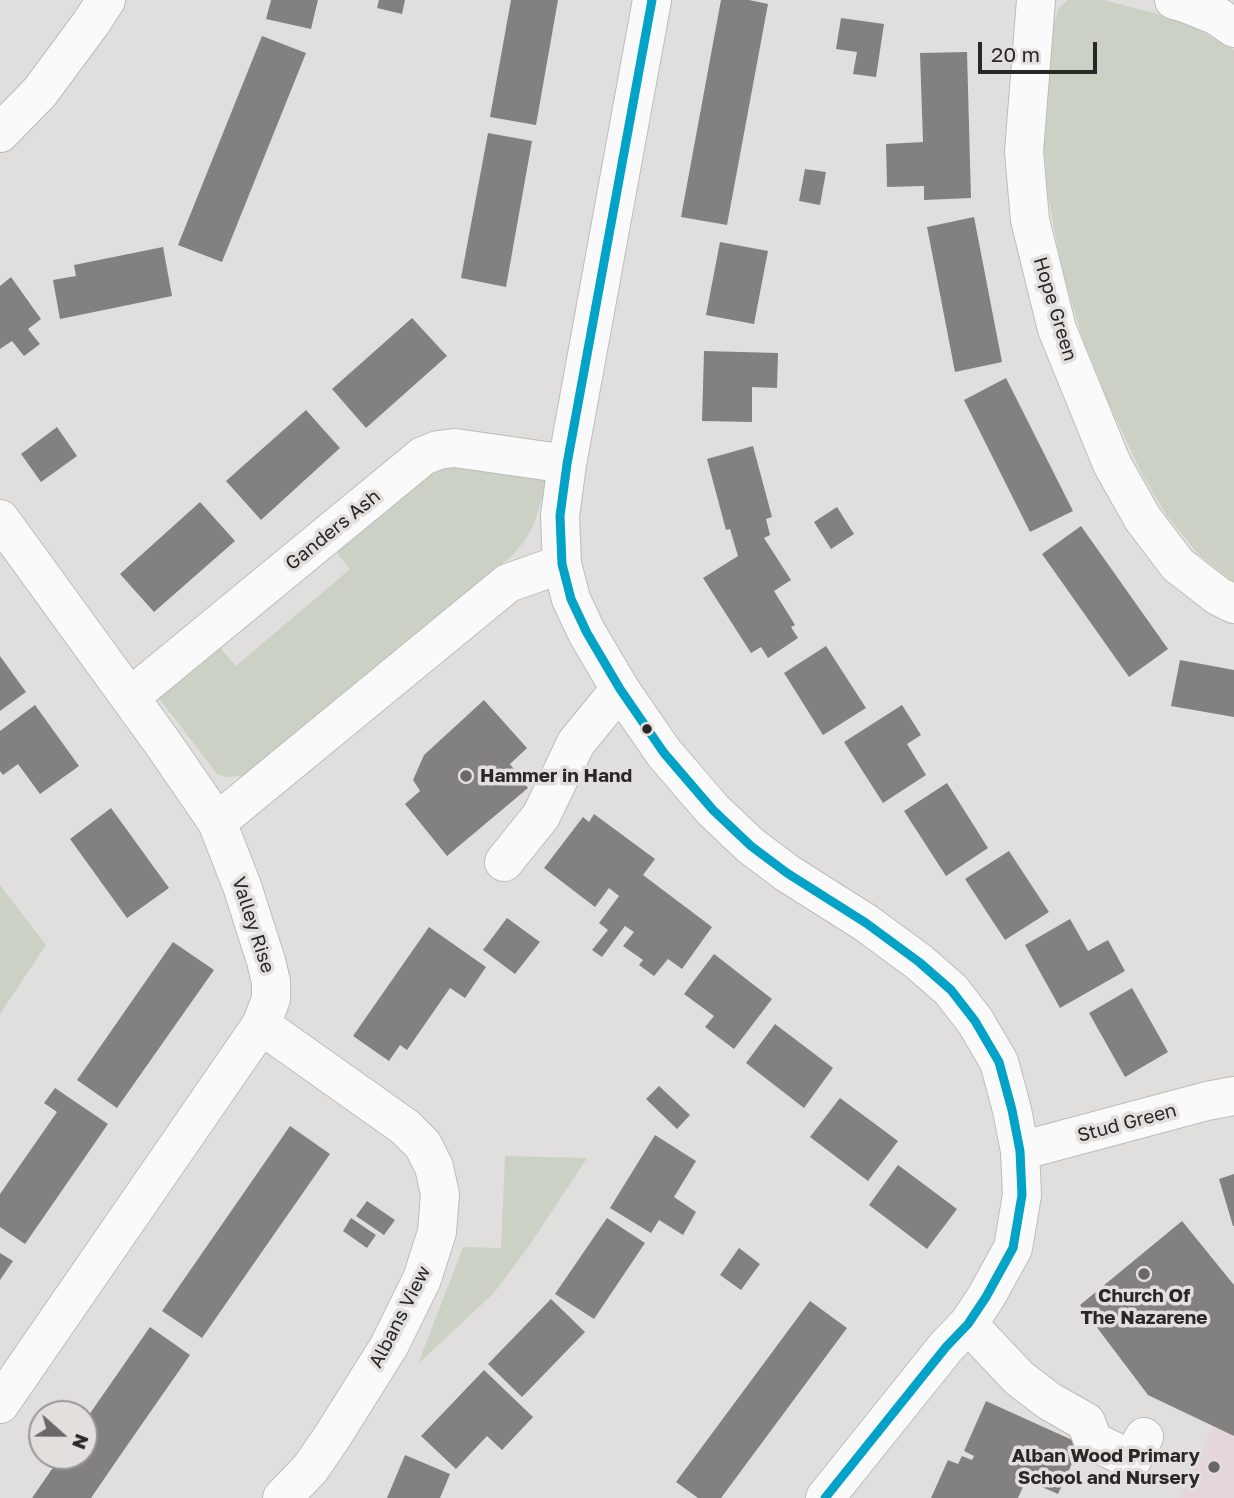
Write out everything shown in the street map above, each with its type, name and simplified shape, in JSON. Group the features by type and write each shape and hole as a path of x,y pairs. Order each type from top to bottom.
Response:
{"street":[{"path":"1,130 40,92 106,0"},
{"path":"652,0 567,464 560,516 562,564 571,599 587,634 620,689 664,753 713,810 751,846 787,873 866,923 919,962 951,990 975,1021 999,1062 1020,1151 1022,1195 1013,1248 986,1297 968,1325 946,1347 825,1498"},
{"name":"Hope Green","path":"1036,0 1024,152 1030,220 1057,329 1112,464 1143,519 1178,565 1218,596 1234,604"},
{"path":"1174,0 1217,16 1234,28"},
{"name":"Ganders Ash","path":"130,697 423,456 438,450 456,448 567,464"},
{"name":"Valley Rise","path":"0,519 217,822 242,886 271,982 271,999 261,1025 0,1404"},
{"path":"217,822 508,583 562,564"},
{"path":"504,862 541,816 576,743 620,689"},
{"name":"Albans View","path":"261,1025 405,1126 423,1145 434,1167 440,1194 438,1232 422,1279 389,1346 310,1469 282,1498"},
{"name":"Stud Green","path":"1020,1151 1234,1096"},
{"path":"968,1325 1019,1378 1049,1401 1086,1422 1093,1441 1132,1460 1144,1437"}],"shaded area":[{"path":"1068,0 1104,0 1154,13 1192,26 1234,50 1234,583 1198,554 1167,516 1142,474 1083,340 1063,274 1048,196 1043,133 1050,36 1059,8"},
{"path":"440,461 543,476 546,487 533,526 525,540 514,554 258,772 226,777 217,774 155,693 217,644 236,666 350,569 332,546"},
{"path":"0,885 46,945 0,1014"},
{"path":"505,1156 587,1158 531,1243 494,1293 418,1364 463,1247 501,1248"},
{"name":"Alban Wood Primary School and Nursery","path":"1213,1426 1234,1436 1234,1498 1179,1498"}],"building":[{"path":"271,0 318,0 311,29 266,19"},
{"path":"379,0 405,0 402,14 377,8"},
{"path":"511,0 558,0 536,125 490,117"},
{"path":"721,0 749,0 768,4 727,225 681,217"},
{"path":"841,18 884,24 876,77 853,74 857,52 836,49"},
{"path":"262,36 306,53 222,262 178,245"},
{"path":"967,52 971,198 924,200 924,186 887,187 886,144 923,142 920,53"},
{"path":"488,133 532,141 506,287 461,278"},
{"path":"805,169 826,172 820,205 799,201"},
{"path":"974,217 1002,362 955,372 927,227"},
{"path":"720,242 768,251 754,324 706,315"},
{"path":"163,247 172,296 60,319 53,280 76,276 74,265"},
{"path":"11,277 41,319 28,329 40,344 24,356 12,341 0,349 0,286"},
{"path":"412,318 447,356 366,428 332,389"},
{"path":"704,351 778,353 777,388 752,387 752,422 702,421"},
{"path":"1006,378 1073,511 1030,532 964,400"},
{"path":"306,410 340,448 261,520 226,481"},
{"path":"57,427 77,456 41,482 21,454"},
{"path":"753,446 772,517 766,519 770,535 764,538 791,580 774,591 795,625 791,627 798,638 768,658 761,647 751,653 703,578 738,556 730,529 726,530 707,459"},
{"path":"200,502 235,541 154,612 120,574"},
{"path":"837,507 854,534 831,549 814,522"},
{"path":"1081,526 1168,649 1129,677 1042,554"},
{"path":"826,646 866,708 823,735 784,673"},
{"path":"0,656 26,692 0,711"},
{"path":"1180,660 1234,670 1234,717 1171,706"},
{"path":"484,700 527,748 510,764 528,788 447,856 405,804 420,791 413,780 424,755"},
{"path":"35,705 79,766 40,794 18,764 3,775 0,771 0,731"},
{"path":"902,705 921,735 907,744 926,775 883,803 844,742"},
{"path":"947,783 988,848 946,876 904,811"},
{"path":"111,808 169,888 127,918 70,839"},
{"path":"594,814 655,859 643,875 712,927 682,969 668,959 654,976 639,965 643,960 623,946 634,932 625,926 602,957 592,950 608,930 599,923 619,896 609,888 595,907 544,868 583,817 589,822"},
{"path":"1009,851 1049,912 1005,940 965,879"},
{"path":"507,918 540,942 515,974 483,950"},
{"path":"1070,919 1088,951 1108,940 1125,971 1060,1008 1025,945"},
{"path":"429,927 486,967 465,998 450,988 407,1050 400,1045 389,1061 353,1036"},
{"path":"173,942 214,970 117,1108 77,1080"},
{"path":"714,954 772,999 734,1049 705,1027 714,1016 684,994"},
{"path":"1132,988 1168,1052 1125,1077 1089,1013"},
{"path":"775,1024 833,1068 804,1108 746,1063"},
{"path":"659,1086 690,1115 677,1129 646,1099"},
{"path":"55,1088 108,1124 25,1244 0,1227 0,1194 57,1112 44,1103"},
{"path":"840,1098 898,1141 868,1181 810,1137"},
{"path":"290,1126 330,1154 202,1338 162,1311"},
{"path":"655,1135 696,1161 674,1197 696,1212 683,1235 659,1220 651,1233 610,1208"},
{"path":"898,1165 957,1209 927,1249 869,1205"},
{"path":"1234,1174 1234,1226 1233,1226 1219,1179"},
{"path":"367,1201 395,1220 384,1235 356,1216"},
{"path":"351,1218 376,1235 367,1248 343,1231"},
{"path":"607,1218 645,1243 594,1319 555,1294"},
{"path":"1182,1221 1234,1285 1234,1436 1148,1395 1080,1305"},
{"path":"739,1248 760,1264 741,1290 720,1275"},
{"path":"0,1253 13,1261 0,1280"},
{"path":"551,1299 585,1332 522,1397 488,1364"},
{"path":"810,1301 847,1328 721,1498 698,1498 676,1482"},
{"path":"150,1327 190,1355 91,1498 32,1498 51,1470 98,1470 98,1402"},
{"path":"484,1370 533,1417 502,1450 487,1436 456,1469 421,1436"},
{"path":"986,1401 1081,1444 1058,1494 1026,1480 1018,1498 931,1498 948,1460 958,1464 962,1456 972,1460 974,1456 964,1451"},
{"path":"405,1455 450,1474 440,1498 387,1498"}],"transit line":[{"path":"652,0 567,464 560,516 562,564 571,599 587,633 620,689 664,753 713,810 751,846 787,873 866,923 919,962 951,990 975,1021 999,1062 1020,1151 1022,1195 1013,1248 986,1297 968,1324 946,1347 825,1498"}],"place":[{"name":"Hammer in Hand","path":"466,776"},
{"name":"Church Of The Nazarene","path":"1144,1274"},
{"name":"Alban Wood Primary School and Nursery","path":"1214,1467"}]}
